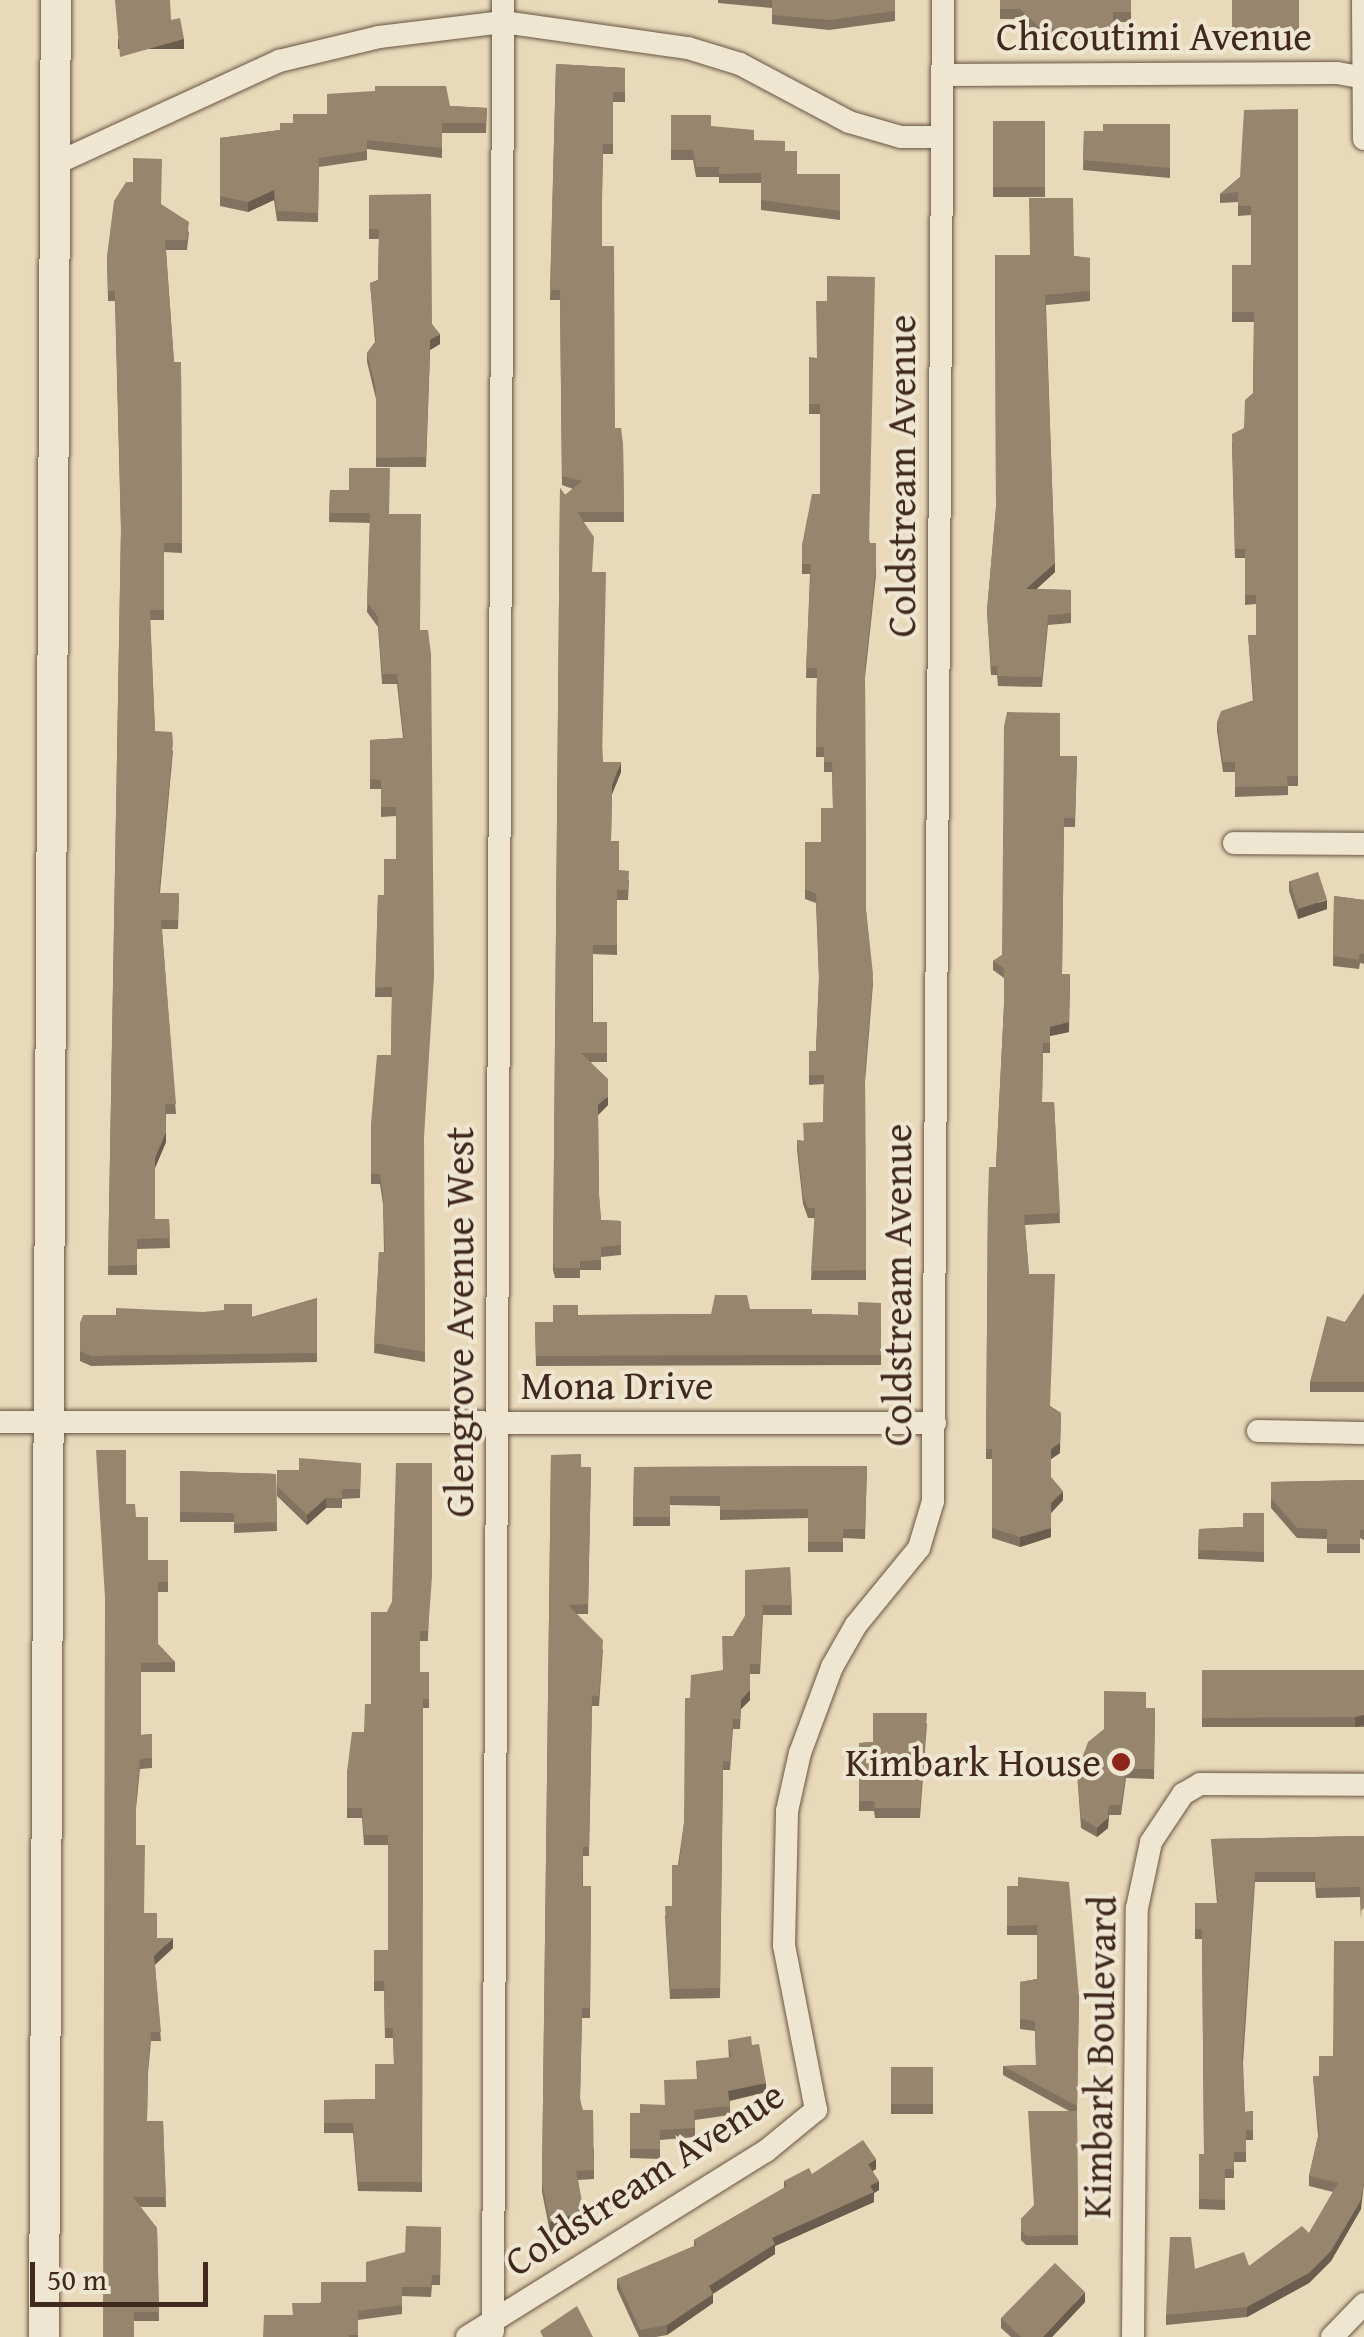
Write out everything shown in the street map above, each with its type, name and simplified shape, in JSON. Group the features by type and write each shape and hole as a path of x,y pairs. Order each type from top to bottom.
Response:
{"street":[{"path":"44,2337 56,0"},
{"name":"Coldstream Avenue","path":"467,2337 493,2328 813,2118 817,2103 796,2029 784,1945 787,1811 800,1754 832,1666 927,1532 935,1423 943,0"},
{"path":"1363,0 1364,140"},
{"path":"55,164 279,61 503,11 688,48 740,64 849,122 900,138 940,137"},
{"name":"Glengrove Avenue West","path":"493,2328 503,11"},
{"name":"Chicoutimi Avenue","path":"943,75 1338,73 1364,78"},
{"path":"1234,843 1364,844"},
{"name":"Mona Drive","path":"0,1422 935,1423"},
{"path":"1258,1432 1364,1433"},
{"name":"Kimbark Boulevard","path":"1133,2337 1136,1908 1151,1842 1183,1794 1200,1784 1364,1786"},
{"path":"1332,2337 1364,2304"}],"building":[{"path":"115,0 170,0 171,20 180,18 184,39 120,57"},
{"path":"772,0 895,0 895,11 829,20 772,15"},
{"path":"1000,0 1131,0 1131,12 1113,12 1113,30 1041,29 1020,9 1000,9"},
{"path":"1232,0 1299,0 1299,34 1232,34"},
{"path":"556,64 625,68 625,92 613,92 613,144 603,144 602,190 602,246 614,246 615,428 621,428 623,444 624,512 577,512 594,537 592,572 606,572 602,762 621,762 612,785 611,841 619,841 619,870 629,871 628,890 617,890 617,945 593,945 592,1022 607,1022 607,1053 581,1053 608,1079 608,1096 598,1105 599,1195 601,1220 621,1221 621,1245 601,1247 601,1260 580,1261 580,1268 555,1268 553,1260 560,488 565,495 582,481 562,476 560,290 550,290"},
{"path":"375,86 446,86 450,106 487,108 486,123 442,123 442,148 367,140 367,151 319,158 318,213 277,211 274,190 248,202 220,196 220,138 280,130 280,123 293,123 293,114 327,114 327,94 375,91"},
{"path":"1298,109 1298,776 1287,776 1288,786 1235,787 1235,762 1223,762 1217,722 1221,711 1254,700 1248,635 1256,635 1256,595 1245,595 1245,549 1235,549 1232,434 1244,428 1245,400 1253,393 1254,312 1232,312 1232,265 1251,265 1251,206 1238,206 1238,192 1220,194 1240,177 1244,110"},
{"path":"671,115 711,115 711,126 754,130 754,140 785,141 785,151 797,151 797,174 840,174 840,211 761,200 761,173 719,174 719,167 696,167 693,150 671,150"},
{"path":"993,121 1045,121 1045,187 993,187"},
{"path":"1103,124 1170,124 1170,168 1083,160 1084,131 1103,131"},
{"path":"133,158 162,159 161,204 189,222 187,240 165,240 174,362 181,362 182,543 164,543 164,610 150,610 155,731 172,732 173,742 159,893 179,893 178,920 161,920 176,1104 165,1104 166,1132 155,1158 155,1219 169,1219 170,1238 137,1239 137,1265 108,1266 121,526 115,291 108,291 107,256 114,201 126,182 133,182"},
{"path":"431,194 432,324 440,334 430,340 426,457 376,458 376,389 367,353 376,341 370,283 378,280 379,229 369,229 369,195"},
{"path":"1029,198 1073,198 1074,256 1090,258 1090,291 1045,295 1055,563 1026,589 1071,590 1071,613 1048,615 1042,677 998,676 997,666 991,666 987,611 996,507 995,255 1030,255"},
{"path":"827,276 875,277 869,543 876,543 876,566 865,668 866,910 873,974 865,1074 866,1270 811,1271 815,1208 808,1208 803,1195 797,1140 804,1141 803,1123 823,1122 824,1075 809,1075 809,1051 816,1051 819,975 816,894 805,889 805,842 821,842 821,808 833,808 832,762 824,762 824,747 816,747 817,668 806,668 811,564 802,564 802,545 812,494 820,494 820,404 809,404 809,357 817,358 816,301 827,301"},
{"path":"349,468 390,468 389,514 421,514 420,630 428,630 431,654 434,976 424,1137 425,1352 374,1343 379,1252 385,1252 380,1174 371,1174 371,1124 377,1055 391,1055 392,987 375,988 378,895 384,895 384,859 396,859 396,807 381,807 381,780 370,779 370,740 404,738 397,674 382,674 378,617 367,602 370,513 329,513 330,490 349,490"},
{"path":"1007,712 1060,713 1060,756 1077,756 1075,818 1064,818 1062,974 1070,974 1069,1022 1050,1027 1050,1043 1043,1043 1042,1102 1054,1102 1060,1213 1024,1215 1029,1274 1055,1274 1050,1406 1061,1413 1060,1443 1051,1449 1051,1477 1063,1491 1051,1503 1051,1528 1020,1537 992,1528 992,1449 986,1449 989,1167 996,1167 1004,1005 1004,968 993,961 1002,955"},
{"path":"1318,872 1327,900 1298,909 1289,881"},
{"path":"1334,896 1364,900 1364,954 1360,953 1359,960 1333,956"},
{"path":"1364,1293 1364,1382 1310,1382 1327,1316 1345,1322"},
{"path":"715,1295 747,1295 750,1309 812,1309 812,1314 858,1315 858,1302 881,1303 881,1355 536,1356 535,1322 553,1322 553,1305 578,1305 578,1315 711,1314"},
{"path":"317,1298 317,1353 91,1356 80,1351 83,1315 116,1315 116,1308 203,1312 224,1310 224,1304 252,1304 252,1317"},
{"path":"96,1450 126,1450 126,1504 135,1504 136,1517 148,1517 148,1560 168,1560 168,1582 158,1582 158,1644 175,1662 141,1663 141,1735 152,1734 152,1758 140,1759 136,1845 145,1845 144,1913 157,1913 157,1938 173,1938 154,1956 161,2032 151,2032 148,2064 147,2121 163,2121 166,2197 133,2197 157,2228 159,2312 134,2312 134,2337 103,2337 105,1598"},
{"path":"581,1454 581,1467 591,1467 588,1604 568,1605 603,1640 599,1696 592,1696 589,1847 583,1847 582,1886 591,1886 590,2008 582,2008 580,2098 582,2110 593,2110 594,2170 576,2171 584,2211 550,2222 542,2182 551,1455"},
{"path":"299,1458 361,1463 360,1489 342,1489 342,1498 326,1498 307,1515 277,1486 277,1470 299,1470"},
{"path":"396,1463 432,1463 432,1577 428,1631 420,1631 420,1672 429,1672 429,1699 423,1699 422,2182 358,2182 353,2123 324,2123 324,2100 375,2099 375,2064 394,2064 393,2028 385,2028 384,1981 374,1981 374,1950 388,1950 388,1835 364,1835 362,1808 347,1808 347,1772 352,1732 364,1732 365,1704 371,1704 371,1612 387,1612 392,1602"},
{"path":"867,1466 865,1529 843,1529 843,1542 808,1542 808,1509 720,1510 720,1496 670,1496 670,1517 633,1517 634,1467"},
{"path":"180,1471 276,1474 277,1522 234,1524 234,1513 180,1512"},
{"path":"1364,1480 1364,1530 1360,1529 1360,1544 1327,1544 1327,1529 1297,1528 1271,1498 1271,1482"},
{"path":"1243,1513 1264,1513 1264,1552 1198,1550 1199,1529 1243,1527"},
{"path":"790,1567 792,1605 763,1605 760,1664 750,1664 750,1690 741,1700 740,1719 733,1719 730,1761 723,1761 720,1988 670,1989 665,1906 672,1906 672,1865 679,1865 684,1823 685,1698 690,1698 691,1675 723,1670 722,1636 733,1636 745,1616 745,1570"},
{"path":"1202,1670 1364,1670 1364,1715 1202,1718"},
{"name":"Kimbark House","path":"1104,1691 1146,1692 1146,1708 1155,1708 1154,1769 1126,1769 1121,1805 1109,1805 1108,1818 1097,1828 1081,1818 1077,1772 1088,1742 1104,1729"},
{"path":"873,1713 927,1713 920,1808 875,1808 874,1801 859,1801 859,1743 873,1742"},
{"path":"1364,1836 1361,1911 1360,1887 1316,1888 1315,1872 1255,1872 1242,2057 1245,2112 1253,2111 1253,2130 1246,2130 1246,2152 1234,2152 1234,2169 1225,2169 1225,2200 1199,2199 1199,2154 1204,2154 1202,1929 1195,1929 1195,1903 1218,1903 1211,1839"},
{"path":"1018,1877 1069,1882 1079,1996 1077,2106 1003,2066 1036,2065 1035,2021 1020,2019 1020,1982 1037,1979 1037,1925 1007,1926 1007,1886 1018,1886"},
{"path":"1334,1941 1364,1941 1361,2200 1331,2251 1309,2273 1247,2307 1166,2315 1170,2237 1191,2237 1195,2269 1244,2252 1249,2266 1302,2226 1309,2233 1338,2183 1309,2176 1319,2133 1313,2076 1319,2076 1319,2056 1333,2056"},
{"path":"751,2036 752,2045 759,2044 766,2083 728,2091 730,2106 694,2110 695,2128 660,2130 660,2149 630,2149 630,2113 640,2113 640,2104 665,2105 664,2080 698,2079 696,2061 731,2057 728,2040"},
{"path":"891,2067 933,2067 933,2104 891,2104"},
{"path":"1028,2111 1077,2111 1078,2235 1026,2236 1021,2230 1021,2219 1034,2205"},
{"path":"863,2140 876,2159 868,2164 879,2181 870,2186 874,2192 772,2238 775,2244 709,2286 713,2294 667,2325 640,2330 617,2279 697,2245 694,2240 787,2186 784,2181 809,2168 812,2174"},
{"path":"406,2226 441,2227 440,2275 432,2275 431,2287 402,2287 402,2305 358,2311 358,2335 263,2337 264,2315 293,2315 292,2303 321,2303 321,2282 366,2282 366,2262 405,2252"},
{"path":"1055,2263 1085,2292 1043,2337 1021,2337 1001,2318"},
{"path":"577,2306 593,2337 543,2337 540,2331"}],"place":[{"name":"Kimbark House","path":"1121,1762"}]}
